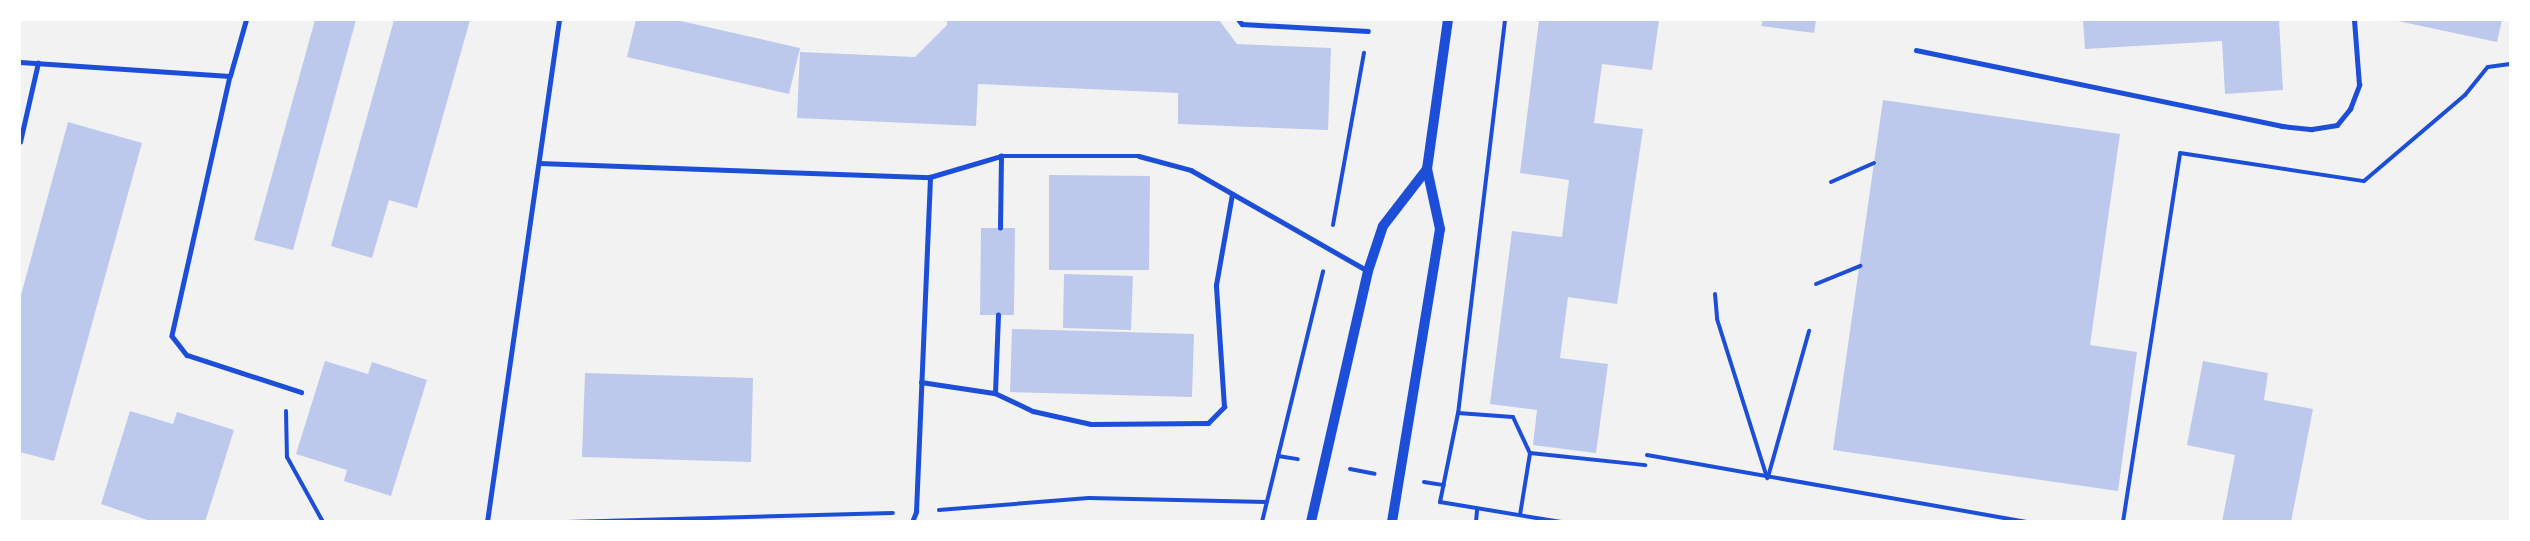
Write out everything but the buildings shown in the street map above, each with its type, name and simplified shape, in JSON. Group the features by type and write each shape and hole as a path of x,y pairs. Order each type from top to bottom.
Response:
{"street":[{"path":"1392,522 1440,230 1427,169 1448,20"},
{"path":"1311,522 1368,271 1383,226 1427,169"}],"lane":[{"path":"246,20 230,76 172,336 187,355 301,392"},
{"path":"487,522 559,20"},
{"path":"1239,20 1242,24 1368,31"},
{"path":"1916,50 2282,126 2312,129 2337,125 2350,109 2359,85 2354,20"},
{"path":"20,62 230,76"},
{"path":"20,142 38,63"},
{"path":"539,163 930,177 1001,156 1139,156 1191,170 1368,271"},
{"path":"1000,228 1001,156"},
{"path":"912,522 916,512 930,177"},
{"path":"921,382 995,393 1033,411 1091,424 1208,423 1224,407 1216,285 1232,194"},
{"path":"995,393 998,315"}],"path":[{"path":"1505,20 1458,413 1440,502 1477,510 1561,522"},
{"path":"2124,522 2180,153 2364,181 2465,95 2488,67 2511,64"},
{"path":"1831,182 1874,162"},
{"path":"1816,285 1860,266"},
{"path":"1715,294 1717,319 1767,478"},
{"path":"1767,478 1809,331"},
{"path":"287,387 288,457 323,522"},
{"path":"1458,413 1513,417 1530,453 1520,515"},
{"path":"1530,453 1645,465"},
{"path":"1647,455 1767,478 2028,522"},
{"path":"1262,522 1278,456 1399,479 1444,485"},
{"path":"1476,522 1477,510"}]}
